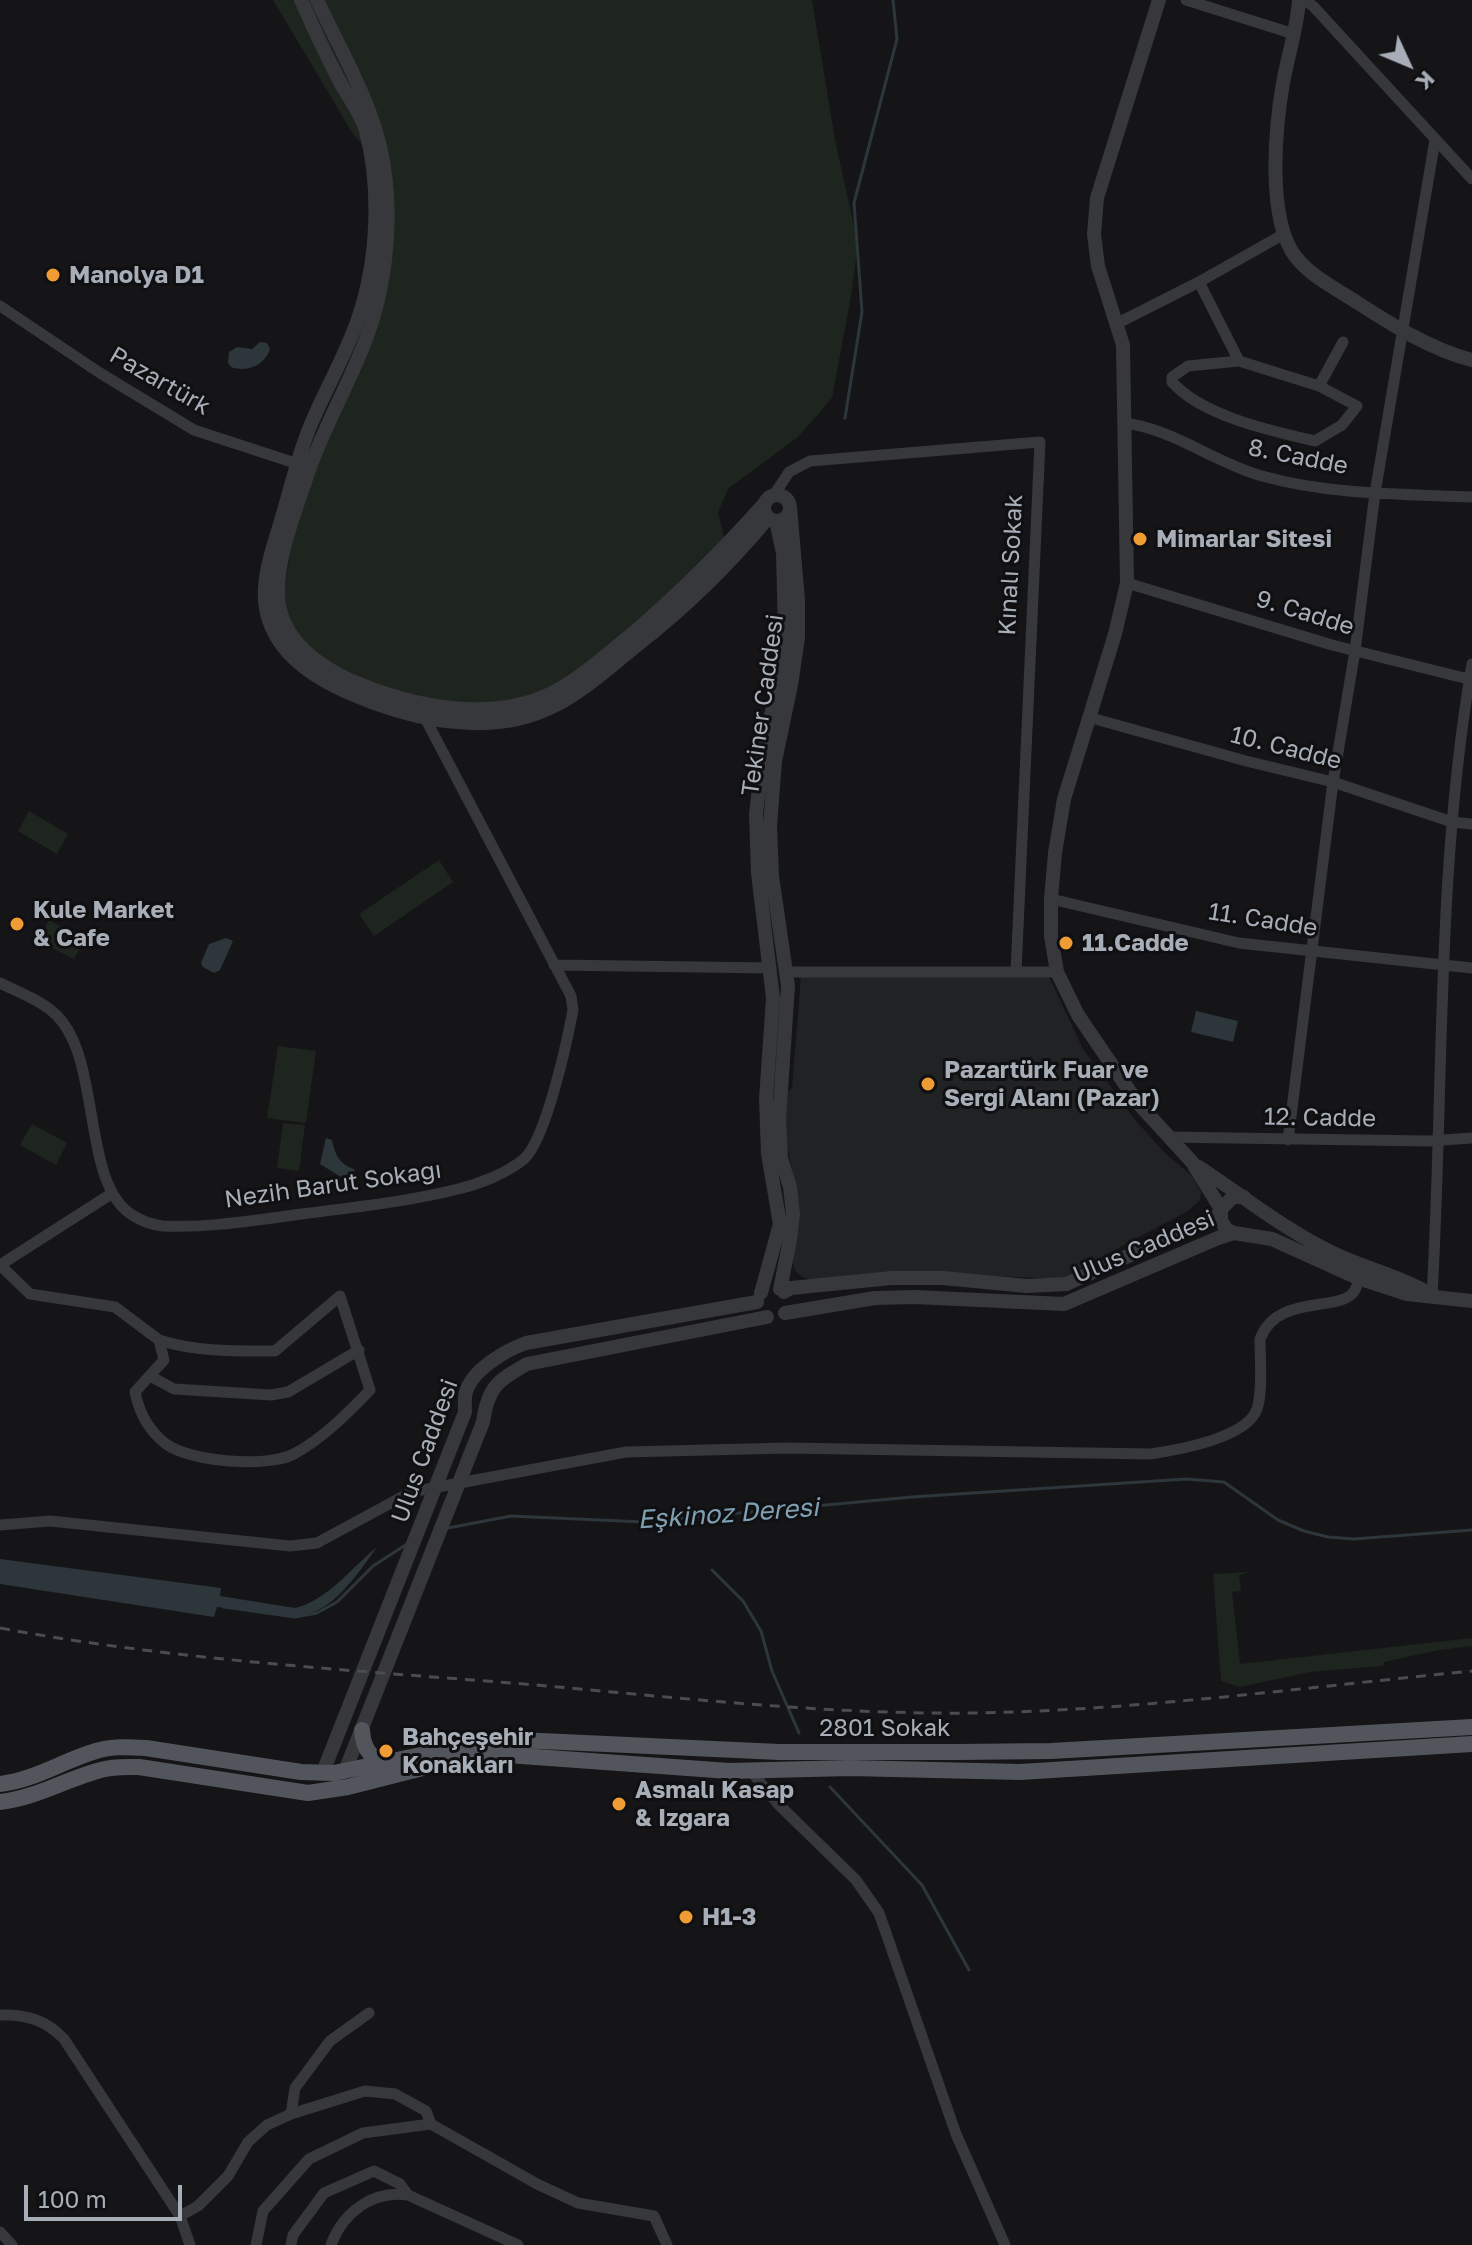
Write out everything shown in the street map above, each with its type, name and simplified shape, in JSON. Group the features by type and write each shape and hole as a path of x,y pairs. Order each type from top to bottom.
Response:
{"main road":[{"name":"2801 Sokak","path":"347,1779 385,1764 473,1742 498,1739 802,1752 1051,1751 1472,1727"},
{"path":"362,1730 367,1749 376,1760 385,1764"},
{"name":"2801 Sokak","path":"347,1779 494,1754 751,1771 850,1768 1020,1772 1472,1744"},
{"path":"0,1784 29,1779 98,1750 121,1747 146,1748 347,1779"},
{"path":"751,1771 749,1765 752,1761 786,1760 802,1752"},
{"path":"139,1767 301,1793 347,1779"},
{"path":"0,1802 37,1795 103,1769 139,1767 198,1771 308,1787 327,1777"}],"street":[{"path":"301,0 331,66 366,130 375,192 372,257 362,306 351,338 309,430 302,471 279,574 280,607 288,630 304,651 343,677 419,702 452,708 487,709 522,703 560,688 597,662 683,590 770,499 786,499 790,507 787,516 772,520 707,586 596,678 551,708 515,719 446,722 360,698 325,681 291,657 275,633 265,603 267,571 302,471 366,341 382,283 386,253 385,183 377,134 317,0"},
{"path":"1159,0 1097,198 1094,234 1098,266 1123,345 1127,583 1115,634 1064,799 1055,853 1051,936 1057,972 1078,1015 1137,1102 1168,1137 1192,1162 1285,1228 1360,1272"},
{"path":"1186,0 1294,34"},
{"path":"1472,179 1313,6 1301,0 1283,84 1278,134 1278,200 1284,234 1294,255 1313,274 1404,330 1472,360"},
{"path":"1288,1140 1333,782 1355,651 1375,493 1435,140"},
{"path":"1118,323 1284,234"},
{"path":"1199,282 1239,361"},
{"name":"Pazartürk","path":"0,306 100,373 194,430 302,471"},
{"path":"1319,386 1343,342"},
{"path":"1239,361 1319,386 1357,406 1342,425 1315,441 1264,429 1208,407 1179,391 1172,382 1172,377 1188,366 1239,361"},
{"name":"8. Cadde","path":"1124,423 1147,427 1227,464 1266,478 1375,493 1472,497"},
{"name":"Kınalı Sokak","path":"770,499 789,472 810,461 1040,442 1016,972"},
{"name":"Tekiner Caddesi","path":"759,1297 780,1224 769,1162 766,1115 773,998 758,873 756,814 762,761 785,632 782,549 772,520 764,511 770,499"},
{"name":"Tekiner Caddesi","path":"782,1290 793,1214 790,1187 781,1158 779,1120 788,999 787,972 772,876 770,826 775,761 798,638 790,507"},
{"path":"748,542 766,537 782,549"},
{"name":"9. Cadde","path":"1127,583 1355,651 1471,680"},
{"path":"1432,1296 1436,1141 1452,822 1472,664"},
{"path":"419,702 425,718"},
{"name":"10. Cadde","path":"1088,717 1333,782 1452,822 1472,824"},
{"name":"Nezih Barut Sokağı","path":"111,1194 132,1215 160,1226 222,1224 377,1204 460,1189 504,1172 522,1160 538,1139 569,1031 573,1010 571,996 425,718"},
{"name":"11. Cadde","path":"1051,899 1239,943 1472,968"},
{"path":"554,965 771,968"},
{"path":"787,972 1057,972"},
{"path":"0,983 54,1013 66,1027 83,1074 111,1194 0,1265 30,1294 115,1307 159,1340 199,1349 275,1351 340,1296 370,1390 345,1416 292,1455 262,1461 232,1461 193,1455 167,1444 139,1413 135,1392 164,1360 159,1340"},
{"name":"12. Cadde","path":"1168,1137 1436,1141 1472,1138"},
{"path":"1192,1162 1220,1212 1224,1227 1237,1234 1272,1239 1360,1272 1411,1284 1432,1296 1472,1301"},
{"path":"1220,1212 1233,1197 1249,1201 1257,1210 1252,1228 1237,1234"},
{"name":"Ulus Caddesi","path":"327,1777 341,1726 465,1412 466,1391 475,1377 507,1349 759,1297 770,1288 782,1290 891,1278 943,1278 1027,1286 1066,1284 1220,1212"},
{"name":"Ulus Caddesi","path":"347,1779 362,1730 483,1422 486,1398 495,1386 527,1364 875,1298 1064,1304 1218,1238 1237,1234"},
{"path":"0,1525 50,1521 290,1546 317,1543 411,1492 626,1452 787,1448 1150,1454 1176,1450 1227,1435 1253,1417 1259,1406 1260,1339 1264,1329 1270,1321 1300,1306 1348,1297 1355,1290 1360,1272"},
{"path":"782,1290 789,1305 785,1313"},
{"path":"759,1297 760,1311 767,1317"},
{"path":"150,1376 174,1389 271,1395 288,1392 359,1350"},
{"path":"751,1771 778,1804 856,1880 879,1913 956,2134 1005,2245"},
{"path":"291,2114 295,2088 330,2041 369,2013"},
{"path":"0,2015 16,2014 41,2020 64,2039 180,2216 190,2245"},
{"path":"180,2216 198,2206 228,2176 248,2142 267,2125 291,2114 365,2091 395,2094 426,2111 431,2124"},
{"path":"256,2245 263,2211 309,2159 363,2133 431,2124 537,2184 578,2203 654,2216 667,2245"},
{"path":"291,2245 293,2235 324,2193 374,2171 400,2184 408,2195"},
{"path":"331,2245 337,2229 358,2206 391,2192 408,2195 518,2245"},
{"path":"0,2232 12,2245"}],"shaded area":[{"path":"273,0 812,0 835,140 858,244 832,398 798,437 729,488 718,512 728,554 570,692 417,724 312,663 281,604 314,454 356,343 380,242 371,154 353,134"},
{"path":"260,342 267,343 270,349 260,363 243,369 231,367 228,363 229,352 237,347 252,349"},
{"path":"29,811 68,834 57,854 18,831"},
{"path":"439,860 453,882 374,936 359,914"},
{"path":"49,920 85,939 74,959 38,941"},
{"path":"226,938 233,941 220,970 214,973 203,967 201,963 209,944"},
{"path":"801,976 1049,977 1083,1049 1136,1121 1166,1154 1192,1176 1201,1192 1200,1200 1188,1211 1060,1279 890,1271 810,1280 803,1277 796,1272 792,1260 796,1188 786,1140 786,1094 792,1088"},
{"path":"1196,1011 1238,1021 1233,1042 1191,1032"},
{"path":"278,1046 316,1051 306,1123 267,1118"},
{"path":"283,1123 305,1125 299,1171 277,1168"},
{"path":"32,1124 67,1143 56,1165 20,1145"},
{"path":"326,1138 332,1140 341,1161 354,1169 355,1175 351,1179 341,1177 320,1164"},
{"path":"377,1547 334,1599 312,1613 299,1616 217,1607 214,1617 0,1584 0,1559 221,1588 220,1596 295,1608 329,1591"},
{"path":"1252,1572 1239,1575 1241,1591 1232,1592 1240,1664 1472,1638 1472,1646 1384,1662 1383,1666 1310,1672 1240,1687 1221,1681 1213,1574"}],"waterway":[{"path":"845,418 862,312 854,203 897,39 893,0"},
{"name":"Eşkinoz Deresi","path":"448,1528 511,1516 643,1522 912,1497 1186,1479 1224,1482 1278,1520 1328,1537 1354,1539 1472,1530"},
{"path":"653,1523 662,1531"},
{"name":"Eşkinoz Deresi","path":"224,1607 295,1617 317,1613 337,1602 373,1566 407,1544"},
{"path":"712,1570 743,1601 761,1631 772,1671 799,1733"},
{"path":"830,1787 922,1885 969,1970"}],"railway":[{"path":"0,1628 130,1648 261,1663 750,1704 920,1713 1100,1707 1472,1671"}],"place":[{"name":"Manolya D1","path":"53,275"},
{"name":"Mimarlar Sitesi","path":"1140,539"},
{"name":"Kule Market & Cafe","path":"17,924"},
{"name":"11.Cadde","path":"1066,943"},
{"name":"Pazartürk Fuar ve Sergi Alanı (Pazar)","path":"928,1084"},
{"name":"Bahçeşehir Konakları","path":"386,1751"},
{"name":"Asmalı Kasap & Izgara","path":"619,1804"},
{"name":"H1-3","path":"686,1917"}]}
